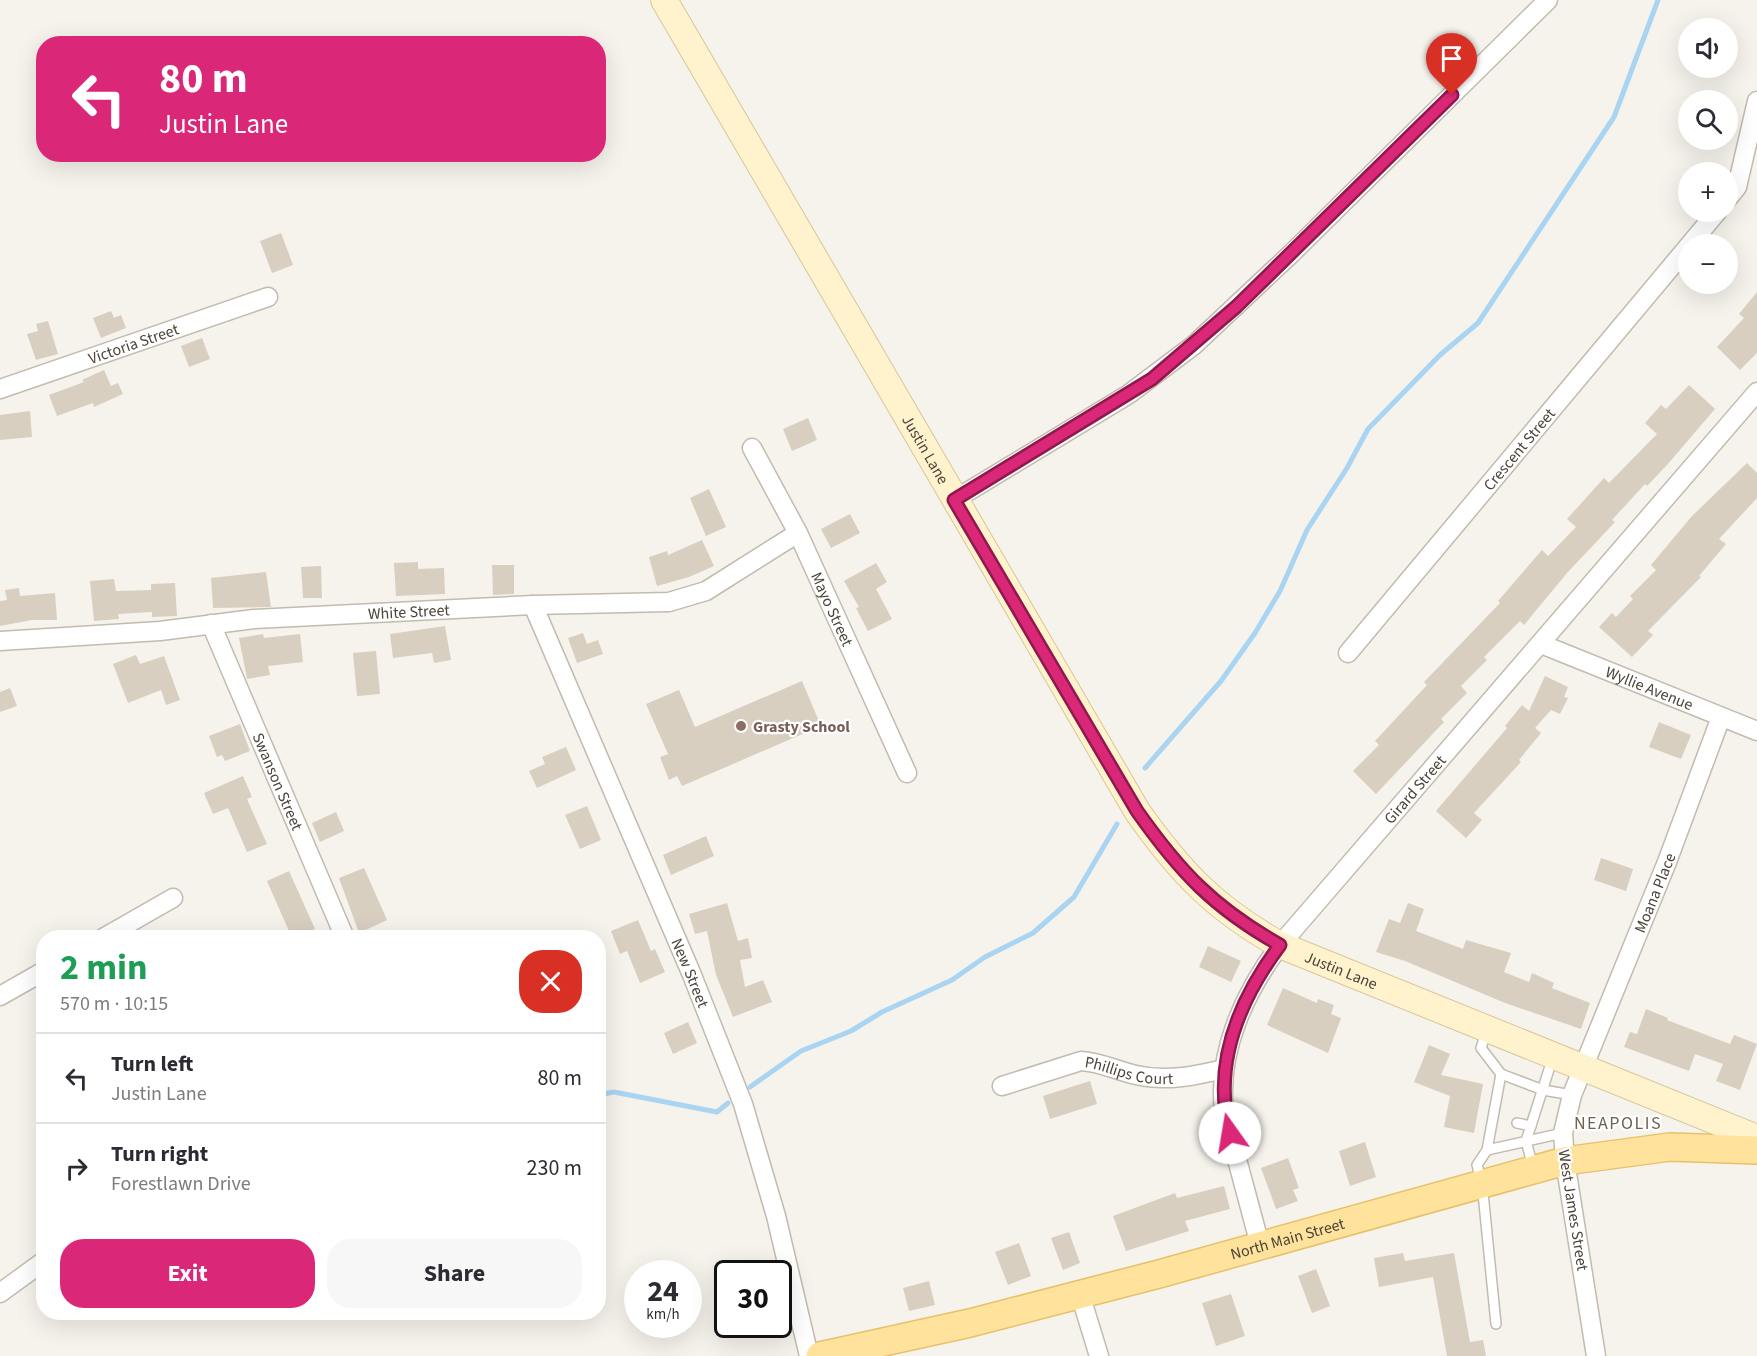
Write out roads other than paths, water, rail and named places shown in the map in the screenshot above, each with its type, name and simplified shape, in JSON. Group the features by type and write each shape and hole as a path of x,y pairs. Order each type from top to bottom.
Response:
{"main road":[{"name":"Justin Lane","path":"664,0 1137,811 1197,887 1245,925 1280,945 1757,1138"},
{"name":"North Main Street","path":"820,1356 852,1353 1080,1294 1533,1168 1565,1161 1670,1147 1757,1150"}],"street":[{"path":"954,500 1129,394 1194,345 1292,253 1548,0"},
{"path":"1738,183 1757,101"},
{"name":"Crescent Street","path":"1348,653 1709,222"},
{"name":"Victoria Street","path":"0,389 268,297"},
{"name":"Girard Street","path":"1260,1245 1224,1111 1224,1069 1244,1004 1280,945 1757,392"},
{"name":"Mayo Street","path":"752,448 798,533 907,773"},
{"name":"White Street","path":"0,641 160,631 211,624 533,605 669,602 706,591 798,533"},
{"name":"New Street","path":"533,605 692,975 743,1104 776,1216 809,1356"},
{"name":"Swanson Street","path":"211,624 342,930"},
{"name":"Wyllie Avenue","path":"1541,644 1757,731"},
{"name":"Moana Place","path":"1583,1067 1667,862 1721,717"},
{"path":"117,930 173,898"},
{"path":"0,996 36,976"},
{"name":"Phillips Court","path":"1002,1086 1081,1061 1095,1062 1156,1079 1179,1079 1224,1069"},
{"name":"West James Street","path":"1583,1067 1572,1095 1563,1133 1565,1161 1596,1356"},
{"path":"0,1293 36,1267"},
{"path":"1080,1294 1099,1356"}],"lane":[{"path":"1488,1028 1481,1048 1501,1074 1543,1089 1572,1095"},
{"path":"1533,1168 1526,1141 1554,1055"},
{"path":"1496,1324 1482,1183 1476,1165 1487,1150 1496,1119 1501,1074"},
{"path":"1517,1123 1531,1126"},
{"path":"1487,1150 1563,1133"}],"waterway":[{"path":"1145,768 1221,681 1255,633 1280,591 1307,530 1347,468 1368,429 1440,355 1478,323 1614,117 1658,0"},
{"path":"750,1087 801,1051 851,1031 882,1012 952,980 985,957 1033,933 1074,897 1117,824"},
{"path":"606,1094 614,1092 717,1112 728,1103"}],"place":[{"name":"Grasty School","path":"741,726"}],"district":[{"name":"NEAPOLIS","path":"1618,1123"}]}
